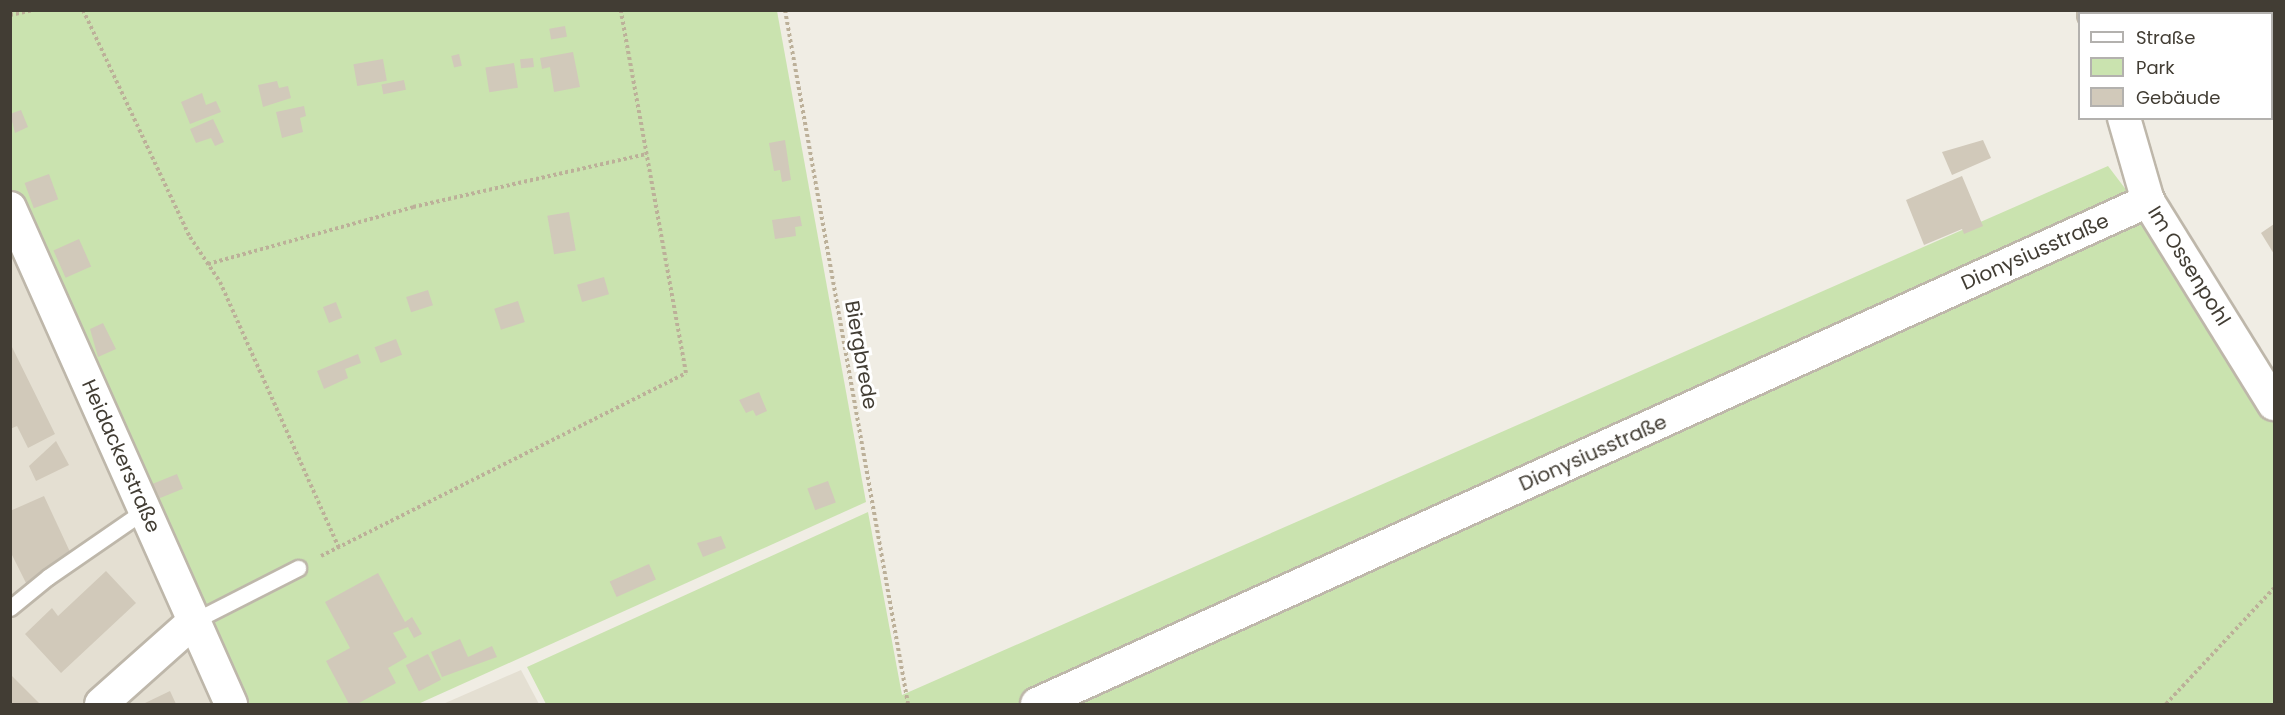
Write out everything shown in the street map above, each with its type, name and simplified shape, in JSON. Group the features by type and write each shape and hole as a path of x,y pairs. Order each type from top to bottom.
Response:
{"street":[{"name":"Im Ossenpohl","path":"2125,120 2148,201 2274,404"},
{"name":"Dionysiusstraße","path":"1037,705 2148,201"},
{"name":"Heidackerstraße","path":"10,208 231,705"},
{"path":"101,705 194,621"}],"lane":[{"path":"10,608 48,577 145,510"},
{"path":"194,621 298,568"}],"path":[{"path":"10,15 33,10"},
{"path":"83,10 190,237 220,282 339,548"},
{"path":"298,568 686,372 621,10"},
{"name":"Biergbrede","path":"785,10 908,705"},
{"path":"208,264 413,207 646,154"},
{"path":"2166,705 2274,588"}],"shaded area":[{"path":"11,227 224,704 11,704"},
{"path":"521,670 539,704 443,704"}],"green space":[{"path":"10,11 777,11 866,502 418,704 239,704 11,189"},
{"path":"2108,166 2274,384 2274,704 546,704 527,667 868,512 902,695"}],"building":[{"path":"2274,17 2274,50 2273,50"},
{"path":"565,26 567,37 551,40 549,29"},
{"path":"573,52 580,87 554,92 550,67 542,69 540,58"},
{"path":"459,54 462,66 454,68 451,56"},
{"path":"533,58 534,67 521,68 520,59"},
{"path":"383,59 387,81 357,86 353,64"},
{"path":"514,63 518,88 489,92 485,68"},
{"path":"404,80 406,90 383,94 381,84"},
{"path":"277,81 279,88 288,86 291,98 263,107 258,85"},
{"path":"202,93 206,105 216,101 221,112 190,124 181,102"},
{"path":"304,106 306,116 300,118 303,132 282,138 276,112"},
{"path":"21,110 28,127 15,133 10,114"},
{"path":"213,119 224,142 215,146 211,138 196,143 190,129"},
{"path":"785,140 791,180 782,182 780,170 774,171 769,143"},
{"path":"1983,140 1991,158 1952,175 1942,152"},
{"path":"49,174 58,199 34,208 25,183"},
{"path":"1962,176 1983,226 1964,234 1962,229 1924,245 1906,200"},
{"path":"569,212 576,250 554,254 547,216"},
{"path":"800,216 802,226 795,227 796,236 775,239 772,220"},
{"path":"2274,224 2274,254 2261,233"},
{"path":"79,239 91,266 66,278 53,250"},
{"path":"604,277 609,294 582,302 577,285"},
{"path":"428,290 433,305 411,312 406,297"},
{"path":"518,301 525,322 501,330 494,309"},
{"path":"336,302 342,318 329,323 323,307"},
{"path":"103,323 116,349 98,357 90,329"},
{"path":"396,339 402,355 381,363 375,347"},
{"path":"10,343 55,434 28,448 17,426 10,429"},
{"path":"358,354 361,363 345,369 348,378 324,389 317,371"},
{"path":"759,392 767,411 756,416 753,410 746,413 739,400"},
{"path":"56,441 69,465 36,481 29,466"},
{"path":"177,474 183,489 157,499 151,484"},
{"path":"828,481 836,503 815,510 807,489"},
{"path":"44,496 71,554 27,585 10,551 10,511"},
{"path":"721,536 726,548 703,557 697,543"},
{"path":"649,564 656,580 617,597 610,581"},
{"path":"106,571 136,603 61,673 25,634 52,608 58,616"},
{"path":"378,573 405,622 412,617 422,634 414,638 408,627 393,633 407,657 388,668 396,683 357,704 349,704 326,661 350,648 325,602"},
{"path":"460,639 468,657 492,646 497,657 442,677 431,652"},
{"path":"428,654 441,680 419,691 406,665"},
{"path":"10,674 40,704 10,704"},
{"path":"170,691 176,704 143,704"}]}
